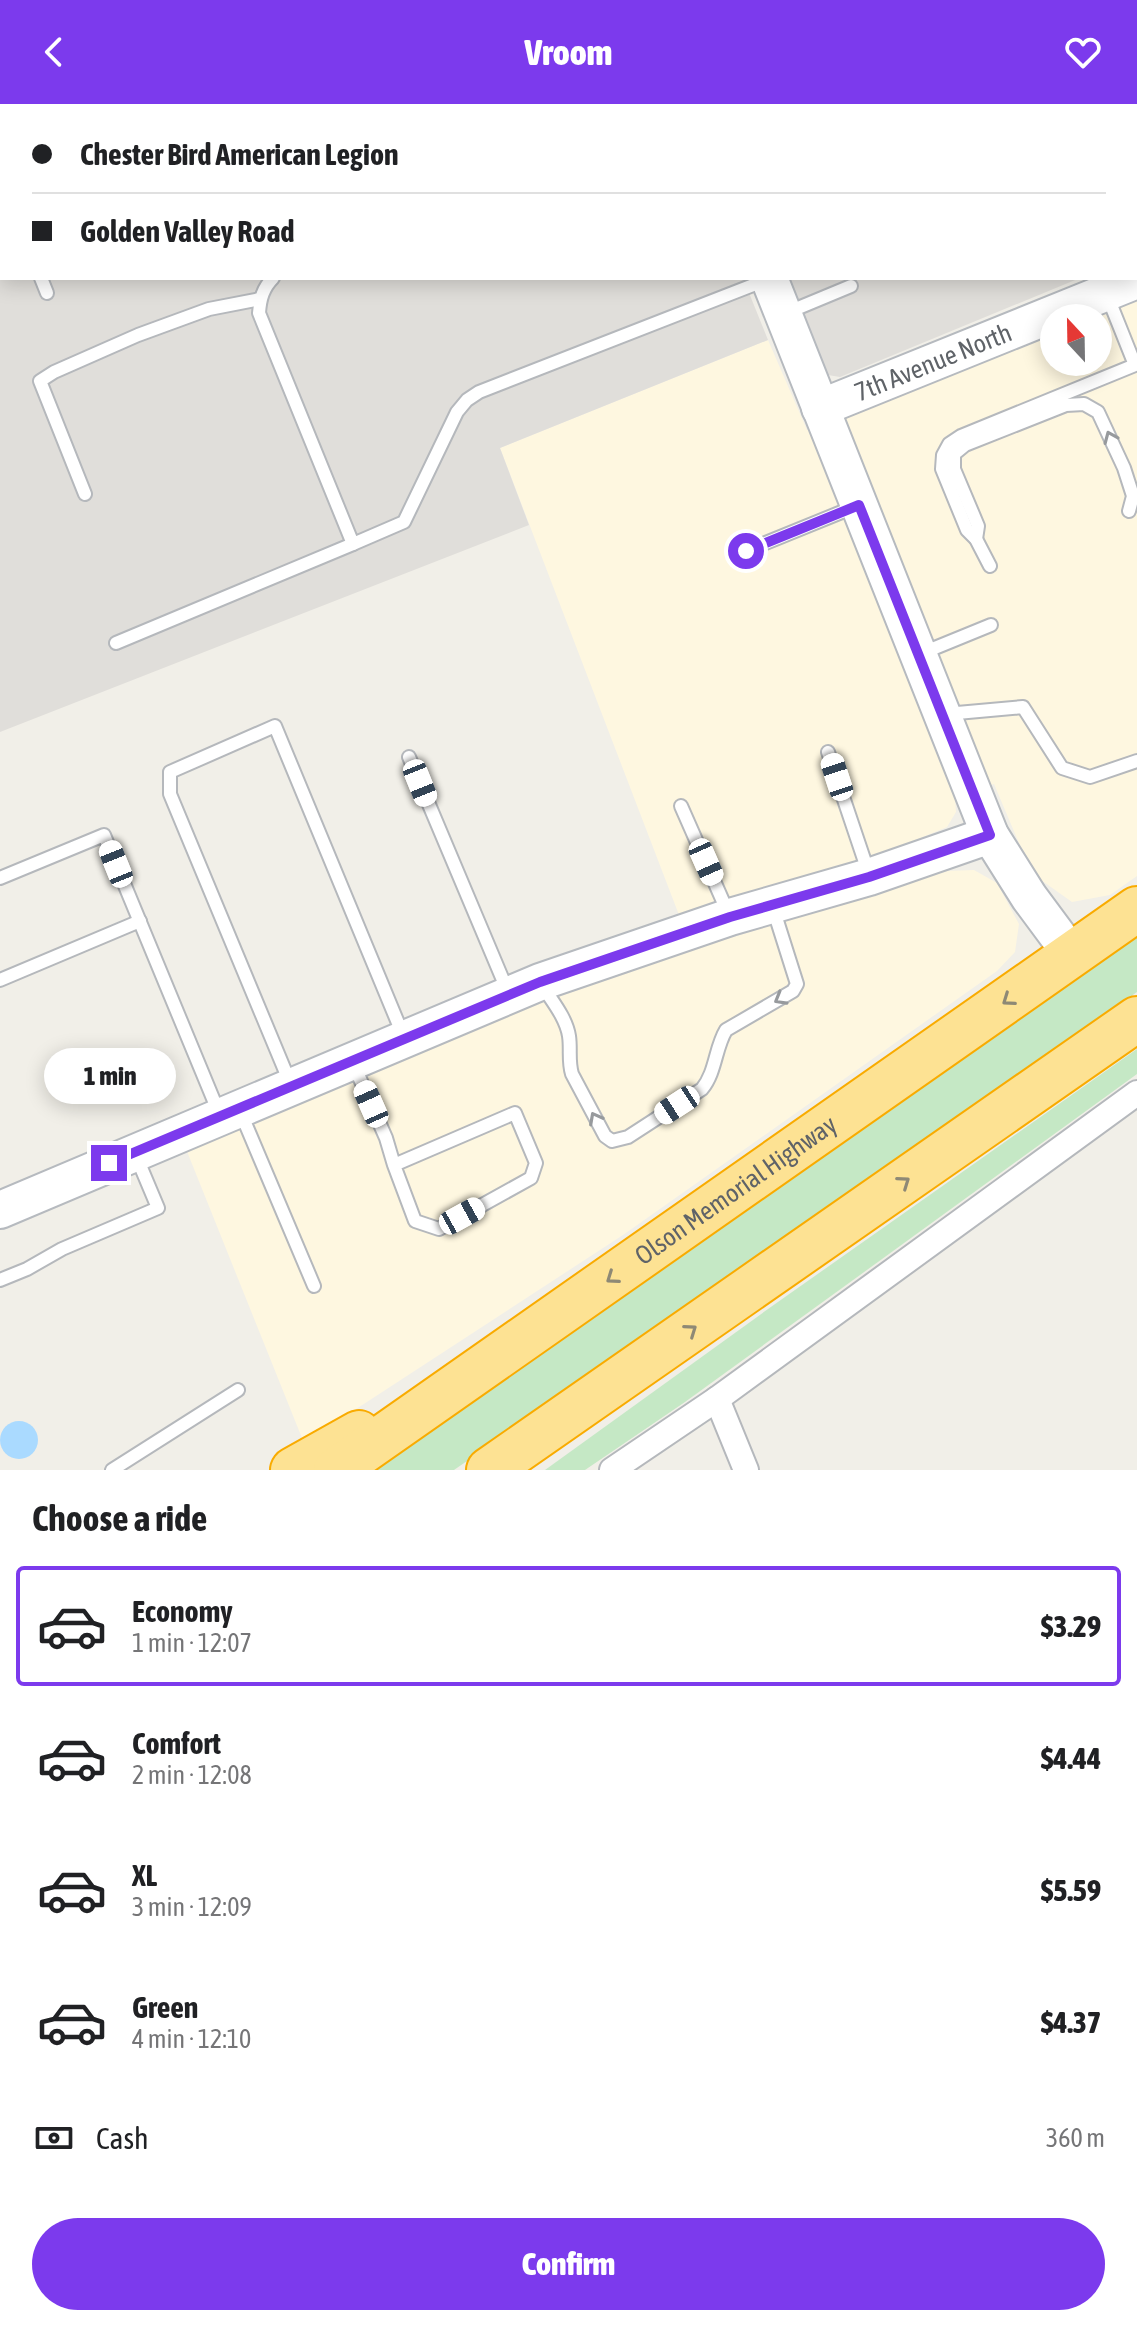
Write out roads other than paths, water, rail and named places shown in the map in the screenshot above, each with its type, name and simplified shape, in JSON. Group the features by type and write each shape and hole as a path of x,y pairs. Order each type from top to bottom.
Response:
{"highway":[{"name":"Olson Memorial Highway","path":"336,1470 1137,909"},
{"path":"489,1470 1137,1019"},
{"path":"293,1470 504,1353"},
{"path":"524,1470 618,1380"}],"street":[{"path":"770,280 990,835 1029,897 1072,955"},
{"name":"7th Avenue North","path":"820,408 1122,286"},
{"path":"4,1205 524,989 730,917 869,877 990,835"},
{"path":"612,1470 717,1399 1137,1093"},
{"path":"717,1399 746,1470"}],"lane":[{"path":"42,280 47,293"},
{"path":"271,280 260,299 259,313 353,544"},
{"path":"116,643 404,522 457,412 479,392 764,280"},
{"path":"783,314 851,286"},
{"path":"990,566 976,539 967,530 942,469 943,455 949,444 961,436 1135,365 1122,286"},
{"path":"85,494 40,381 138,335 209,309 260,299"},
{"path":"976,539 978,526 954,469 954,454 965,445 1066,405 1084,404 1098,412 1124,468 1133,496 1129,511"},
{"path":"746,551 859,505"},
{"path":"918,655 991,625"},
{"path":"942,714 1023,707 1062,768 1090,777 1137,761"},
{"path":"291,1086 170,794 170,772 275,726 404,1038"},
{"path":"828,752 869,877"},
{"path":"409,757 524,989 567,1025 572,1074 605,1136 612,1141 628,1137 702,1089 709,1080 726,1030 793,991 797,984 772,905"},
{"path":"681,806 730,917"},
{"path":"0,878 104,835 140,921 314,1286"},
{"path":"0,980 140,921"},
{"path":"352,1060 386,1138 394,1165 415,1221 439,1229 531,1178 536,1163 515,1113 394,1165"},
{"path":"0,1280 62,1249 158,1208 135,1153"},
{"path":"112,1470 238,1390"}],"water":[{"path":"19,1421 32,1427 38,1440 32,1453 19,1459 6,1453 0,1440 6,1427"}]}
